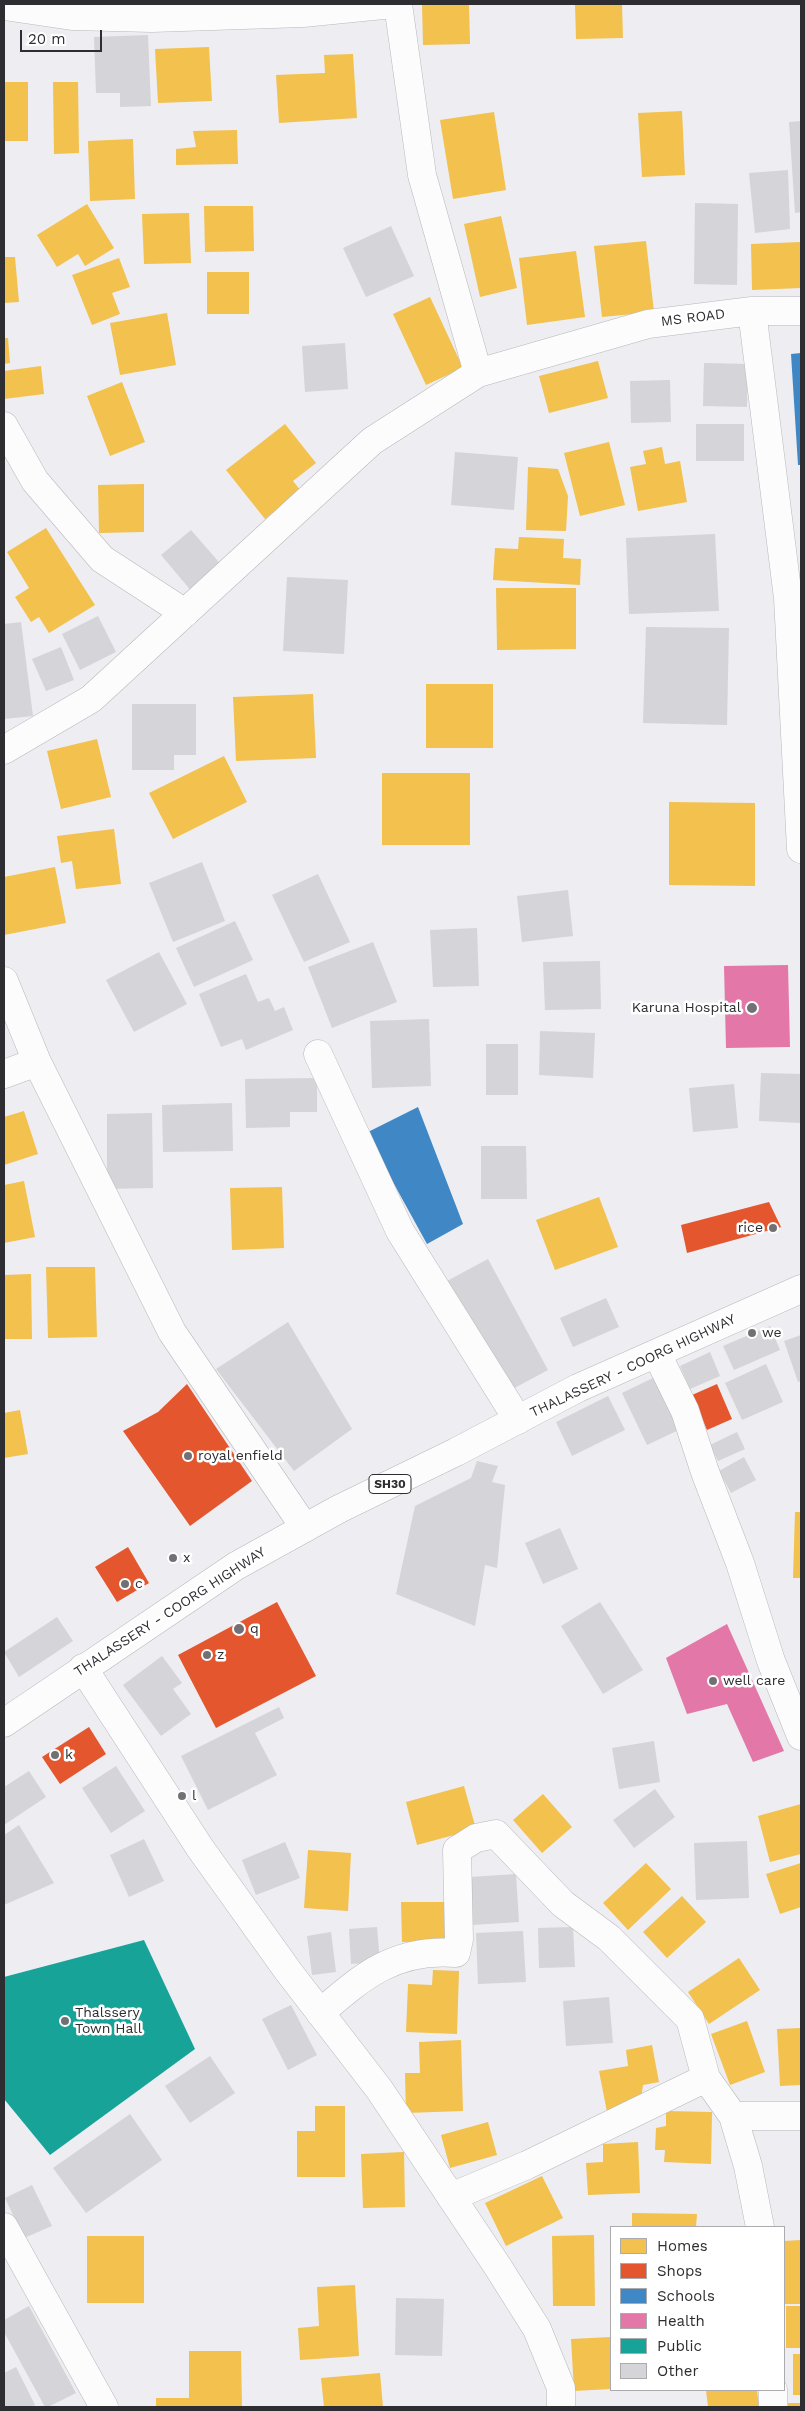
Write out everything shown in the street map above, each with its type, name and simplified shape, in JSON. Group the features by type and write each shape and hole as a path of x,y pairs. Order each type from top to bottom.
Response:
{"street":[{"path":"4,6 72,16 152,18 303,13 393,4"},
{"path":"398,4 422,175 478,373"},
{"path":"752,311 788,598 801,849"},
{"name":"MS ROAD","path":"4,750 91,699 372,441 478,373 648,324 752,311 801,311"},
{"path":"4,426 35,481 102,559 185,613"},
{"path":"4,981 37,1062 172,1332 305,1528"},
{"path":"318,1054 400,1231 518,1420"},
{"path":"4,1074 37,1062"},
{"name":"THALASSERY - COORG HIGHWAY","path":"4,1723 236,1566 305,1528 578,1388 801,1289"},
{"path":"657,1354 685,1411 705,1472 740,1563 771,1661 801,1736"},
{"path":"83,1668 200,1848 320,2013 379,2089 537,2329 561,2388 561,2407"},
{"path":"320,2013 353,1985 396,1959 431,1951 456,1953 459,1939 457,1850 476,1838 496,1834 563,1904 609,1938 690,2019 706,2078 733,2116 748,2166 760,2226"},
{"path":"451,2197 527,2165 706,2078"},
{"path":"733,2116 801,2116"},
{"path":"4,2227 104,2407"},
{"path":"773,2391 773,2407"}],"building: Homes":[{"path":"422,4 469,4 470,44 423,45"},
{"path":"575,4 622,4 623,38 576,39"},
{"path":"209,47 212,101 158,103 155,49"},
{"path":"353,54 357,118 279,123 276,75 325,73 324,55"},
{"path":"4,82 28,82 28,141 4,141"},
{"path":"53,82 78,82 79,153 54,154"},
{"path":"682,111 685,175 642,177 638,113"},
{"path":"494,112 506,190 453,199 440,120"},
{"path":"237,130 238,164 176,165 176,149 196,147 193,131"},
{"path":"133,139 135,199 90,201 88,141"},
{"path":"87,204 114,248 85,266 78,254 57,267 37,235"},
{"path":"204,206 253,206 254,251 205,252"},
{"path":"189,213 191,263 144,264 142,214"},
{"path":"501,216 517,288 480,297 464,224"},
{"path":"646,241 654,312 602,317 594,246"},
{"path":"801,242 801,288 752,290 751,244"},
{"path":"576,251 585,317 527,325 519,258"},
{"path":"4,257 15,257 19,302 4,303"},
{"path":"119,258 130,287 112,293 120,314 92,325 72,275"},
{"path":"207,272 249,272 249,314 207,314"},
{"path":"430,297 463,368 426,385 393,314"},
{"path":"167,313 176,365 120,375 110,323"},
{"path":"4,338 8,338 10,363 4,364"},
{"path":"598,361 608,398 549,413 539,376"},
{"path":"41,366 44,394 4,399 4,371"},
{"path":"122,382 145,442 110,456 87,396"},
{"path":"285,424 316,463 293,481 301,491 265,519 226,470"},
{"path":"609,442 625,505 580,516 564,453"},
{"path":"662,447 665,464 680,461 687,502 638,511 630,467 646,464 643,451"},
{"path":"528,467 558,469 568,496 566,531 526,530"},
{"path":"144,484 144,532 99,533 98,485"},
{"path":"46,528 95,605 49,633 39,617 31,622 15,597 29,588 7,552"},
{"path":"519,537 564,539 563,558 581,559 580,585 493,580 495,548 518,549"},
{"path":"496,588 576,588 576,649 497,650"},
{"path":"426,684 493,684 493,748 426,748"},
{"path":"313,694 316,758 236,761 233,697"},
{"path":"97,739 111,797 61,809 47,751"},
{"path":"224,756 247,802 173,839 149,793"},
{"path":"382,773 470,773 470,845 382,845"},
{"path":"669,802 755,803 755,886 669,885"},
{"path":"114,829 121,884 76,889 72,861 61,863 57,836"},
{"path":"55,867 66,923 4,935 4,877"},
{"path":"24,1111 38,1154 4,1165 4,1117"},
{"path":"24,1181 35,1237 4,1243 4,1185"},
{"path":"282,1187 284,1248 232,1250 230,1188"},
{"path":"599,1197 618,1247 555,1270 536,1220"},
{"path":"46,1267 95,1267 97,1337 48,1338"},
{"path":"31,1274 32,1339 4,1339 4,1275"},
{"path":"20,1410 28,1454 4,1458 4,1413"},
{"path":"795,1512 801,1512 801,1578 793,1578"},
{"path":"464,1786 476,1829 417,1845 406,1802"},
{"path":"543,1794 572,1827 542,1853 513,1820"},
{"path":"801,1804 801,1854 770,1862 758,1816"},
{"path":"308,1850 351,1853 348,1911 304,1908"},
{"path":"646,1863 671,1889 628,1930 603,1903"},
{"path":"801,1863 801,1907 780,1914 766,1874"},
{"path":"682,1896 706,1922 667,1958 643,1932"},
{"path":"401,1902 450,1902 451,1941 402,1942"},
{"path":"739,1958 760,1990 709,2024 688,1992"},
{"path":"433,1970 459,1971 457,2034 406,2032 408,1984 432,1985"},
{"path":"747,2021 765,2072 730,2085 711,2034"},
{"path":"801,2028 801,2085 780,2086 777,2029"},
{"path":"461,2040 463,2111 406,2113 405,2073 420,2073 419,2042"},
{"path":"652,2045 659,2082 643,2085 640,2106 607,2112 599,2071 628,2066 626,2050"},
{"path":"315,2106 345,2106 345,2177 297,2177 297,2131 315,2131"},
{"path":"666,2111 712,2112 711,2164 664,2162 665,2150 655,2150 656,2128 666,2126"},
{"path":"488,2122 497,2155 450,2168 441,2135"},
{"path":"638,2142 640,2193 588,2195 586,2163 603,2162 603,2144"},
{"path":"404,2152 405,2207 363,2208 361,2154"},
{"path":"542,2176 563,2218 506,2246 485,2203"},
{"path":"632,2213 697,2214 696,2226 632,2226"},
{"path":"594,2235 595,2306 553,2306 552,2236"},
{"path":"87,2236 144,2236 144,2303 87,2303"},
{"path":"801,2240 801,2304 785,2304 785,2241"},
{"path":"355,2285 359,2356 300,2360 298,2328 319,2326 317,2287"},
{"path":"786,2306 801,2306 801,2348 786,2348"},
{"path":"610,2337 610,2389 574,2391 571,2339"},
{"path":"189,2351 241,2351 242,2407 156,2407 156,2398 189,2398"},
{"path":"793,2354 801,2354 801,2395 793,2395"},
{"path":"380,2373 383,2407 324,2407 321,2378"},
{"path":"706,2391 757,2391 759,2407 708,2407"},
{"path":"788,2403 801,2403 801,2407 788,2407"}],"building: Shops":[{"path":"769,1202 781,1227 687,1253 681,1225"},
{"name":"royal enfield","path":"187,1384 252,1481 190,1526 123,1431 158,1412"},
{"path":"717,1384 732,1419 707,1430 692,1395"},
{"path":"128,1547 149,1583 117,1602 95,1567"},
{"path":"277,1602 316,1676 216,1728 178,1655"},
{"path":"89,1727 106,1754 60,1784 42,1757"}],"building: Schools":[{"path":"801,353 801,465 798,465 791,354"},
{"path":"418,1107 463,1224 427,1244 366,1133"}],"building: Health":[{"path":"788,965 790,1047 726,1048 724,966"},
{"name":"well care","path":"727,1624 784,1751 753,1762 727,1704 687,1714 666,1658"}],"building: Public":[{"path":"144,1940 195,2049 50,2155 4,2099 4,1977"}],"building: Other":[{"path":"148,35 151,106 120,107 120,93 96,93 94,37"},
{"path":"801,121 801,212 795,213 789,122"},
{"path":"788,170 790,229 755,233 749,173"},
{"path":"695,203 738,204 737,285 694,284"},
{"path":"391,226 414,276 366,297 343,248"},
{"path":"345,343 348,389 305,392 302,346"},
{"path":"704,363 748,364 747,407 703,406"},
{"path":"670,380 671,422 631,423 630,381"},
{"path":"696,424 744,424 744,461 696,461"},
{"path":"455,452 518,457 514,510 451,505"},
{"path":"191,530 224,568 193,593 161,555"},
{"path":"715,534 719,611 629,614 626,538"},
{"path":"287,577 348,580 344,654 283,651"},
{"path":"98,616 116,652 80,670 62,634"},
{"path":"21,622 33,716 4,719 4,624"},
{"path":"646,627 729,628 727,725 643,723"},
{"path":"61,647 74,680 46,691 32,659"},
{"path":"132,704 196,704 196,755 174,755 174,770 132,770"},
{"path":"202,862 225,921 173,942 149,883"},
{"path":"318,874 350,942 304,962 272,895"},
{"path":"568,890 573,936 522,942 517,896"},
{"path":"235,921 253,960 194,987 176,948"},
{"path":"477,928 479,986 433,987 430,930"},
{"path":"373,942 397,1002 332,1028 308,967"},
{"path":"159,952 187,1004 134,1032 106,980"},
{"path":"600,961 601,1009 545,1010 543,962"},
{"path":"246,974 258,1002 269,998 275,1011 284,1007 293,1030 246,1050 242,1039 221,1047 199,994"},
{"path":"429,1019 431,1086 372,1088 370,1021"},
{"path":"540,1031 595,1033 593,1078 539,1075"},
{"path":"486,1044 518,1044 518,1095 486,1095"},
{"path":"761,1073 801,1074 801,1123 759,1121"},
{"path":"317,1078 317,1112 290,1112 290,1127 246,1128 245,1079"},
{"path":"734,1084 738,1128 693,1132 689,1088"},
{"path":"232,1103 233,1151 163,1152 162,1105"},
{"path":"152,1113 153,1188 107,1189 107,1114"},
{"path":"481,1146 526,1146 527,1199 481,1199"},
{"path":"488,1259 548,1370 507,1392 447,1281"},
{"path":"606,1298 619,1327 573,1347 560,1318"},
{"path":"288,1322 352,1429 294,1471 216,1369"},
{"path":"770,1326 780,1350 734,1370 723,1346"},
{"path":"801,1335 801,1381 798,1382 784,1341"},
{"path":"710,1352 720,1376 690,1389 680,1366"},
{"path":"766,1364 783,1402 742,1420 725,1383"},
{"path":"657,1376 683,1428 647,1445 622,1393"},
{"path":"608,1396 625,1430 572,1456 556,1422"},
{"path":"737,1432 745,1449 718,1461 710,1445"},
{"path":"744,1457 756,1480 731,1493 719,1471"},
{"path":"477,1461 498,1466 492,1482 505,1485 497,1568 485,1565 475,1626 396,1594 415,1506 471,1478"},
{"path":"560,1528 578,1569 543,1584 525,1543"},
{"path":"600,1602 643,1670 603,1694 561,1626"},
{"path":"57,1617 73,1641 19,1677 4,1652"},
{"path":"162,1656 182,1683 173,1689 191,1714 161,1736 123,1685"},
{"path":"279,1707 284,1718 255,1733 277,1775 208,1810 181,1756"},
{"path":"654,1741 660,1782 619,1789 612,1748"},
{"path":"116,1766 145,1811 111,1833 82,1788"},
{"path":"29,1771 46,1797 4,1825 4,1787"},
{"path":"655,1789 675,1817 634,1848 613,1820"},
{"path":"19,1825 54,1883 4,1905 4,1835"},
{"path":"144,1839 164,1881 129,1897 110,1855"},
{"path":"747,1841 749,1898 696,1900 694,1843"},
{"path":"285,1842 300,1878 256,1895 242,1860"},
{"path":"516,1874 519,1922 473,1925 470,1877"},
{"path":"377,1927 380,1962 351,1964 349,1929"},
{"path":"573,1927 575,1967 539,1968 538,1928"},
{"path":"523,1931 526,1982 478,1984 476,1933"},
{"path":"331,1932 336,1972 312,1975 307,1936"},
{"path":"609,1997 613,2043 566,2046 563,2001"},
{"path":"291,2005 317,2055 288,2070 262,2019"},
{"path":"210,2056 235,2093 190,2123 165,2086"},
{"path":"130,2114 162,2160 86,2213 53,2168"},
{"path":"32,2185 52,2226 24,2238 5,2198"},
{"path":"396,2298 444,2299 442,2356 395,2355"},
{"path":"29,2306 76,2393 48,2407 45,2407 4,2332 4,2320"},
{"path":"16,2367 35,2405 30,2407 4,2407 4,2373"}],"place":[{"name":"Karuna Hospital","path":"752,1008"},
{"name":"rice","path":"773,1228"},
{"name":"we","path":"752,1333"},
{"name":"royal enfield","path":"188,1456"},
{"name":"x","path":"173,1558"},
{"name":"c","path":"125,1584"},
{"name":"q","path":"239,1629"},
{"name":"z","path":"207,1655"},
{"name":"well care","path":"713,1681"},
{"name":"k","path":"55,1755"},
{"name":"l","path":"182,1796"},
{"name":"Thalssery Town Hall","path":"65,2021"}]}
